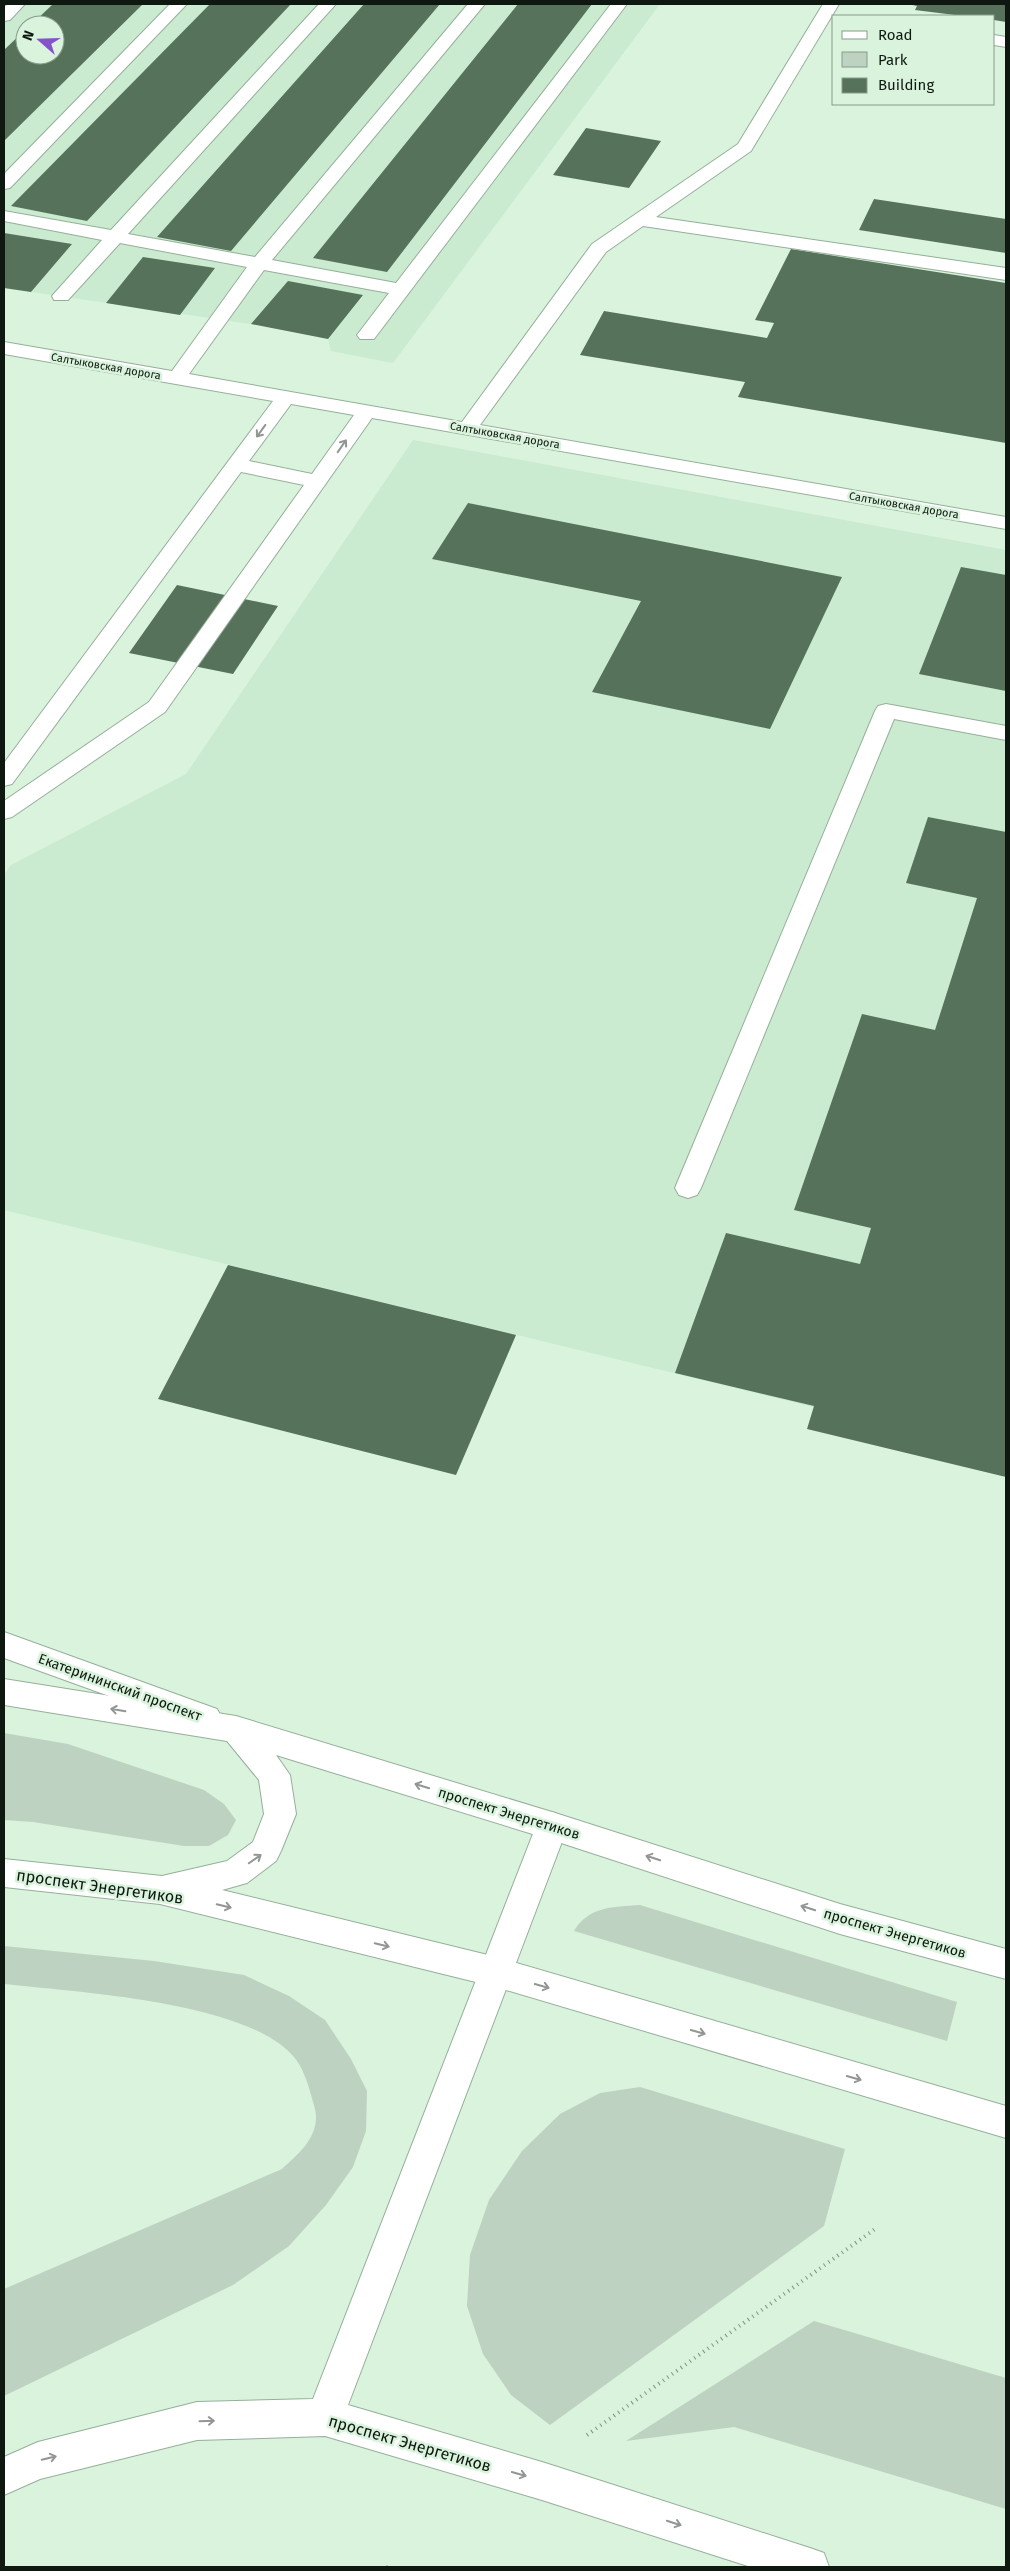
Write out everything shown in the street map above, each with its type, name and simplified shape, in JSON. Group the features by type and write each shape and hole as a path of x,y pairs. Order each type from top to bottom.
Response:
{"street":[{"path":"4,16 17,4"},
{"path":"4,184 179,4"},
{"path":"61,296 328,4"},
{"path":"177,378 259,264 477,4"},
{"path":"367,335 619,4"},
{"path":"468,429 598,248 745,147 829,12"},
{"path":"4,216 401,290"},
{"path":"640,220 1006,274"},
{"name":"Салтыковская дорога","path":"4,348 1006,523"},
{"path":"4,779 286,397"},
{"path":"4,812 158,707 367,411"},
{"path":"236,465 318,481"},
{"path":"688,1188 886,711 1006,733"},
{"name":"Екатерининский проспект","path":"4,1645 236,1729"},
{"name":"проспект Энергетиков","path":"4,1692 236,1729 552,1826 840,1919 1006,1964"},
{"path":"160,1890 235,1872 265,1851 280,1814 274,1775 236,1729"},
{"path":"325,2417 552,1826"},
{"name":"проспект Энергетиков","path":"4,1873 160,1890 496,1972 1006,2122"},
{"name":"проспект Энергетиков","path":"4,2476 38,2461 197,2421 325,2417 542,2481 810,2567"}],"path":[{"path":"587,2436 875,2229"}],"shaded area":[{"path":"4,4 660,4 393,363 331,351 328,339 251,324 4,288"},
{"path":"413,440 1006,550 1006,1454 4,1210 4,875 11,865 186,774"}],"green space":[{"path":"4,1733 68,1744 204,1790 224,1804 236,1820 228,1835 209,1846 184,1846 33,1822 4,1820"},
{"path":"640,1905 957,2002 947,2041 574,1931 580,1923 594,1912 602,1909"},
{"path":"4,1946 154,1961 244,1975 289,1996 325,2020 351,2059 367,2091 366,2131 353,2167 326,2205 289,2246 233,2285 4,2396 4,2289 282,2169 309,2140 313,2133 316,2117 308,2085 300,2065 294,2057 271,2038 239,2023 200,2011 158,2002 4,1984"},
{"path":"640,2087 845,2149 824,2226 550,2425 511,2395 483,2354 467,2306 470,2255 489,2200 522,2151 560,2114 600,2093"},
{"path":"814,2321 1006,2378 1006,2509 734,2427 626,2441"}],"building":[{"path":"53,4 143,4 4,141 4,50 15,40 15,65 65,65 65,15 41,15"},
{"path":"210,4 291,4 87,221 11,206"},
{"path":"364,4 440,4 231,251 157,237"},
{"path":"518,4 592,4 387,272 313,258"},
{"path":"908,4 1006,4 1006,22 995,20 995,15 955,15 915,10 917,6"},
{"path":"586,128 661,141 629,188 553,175"},
{"path":"874,199 1006,219 1006,253 859,230"},
{"path":"4,233 72,244 31,292 4,288"},
{"path":"791,249 1006,283 1006,443 738,397 745,382 580,355 604,311 767,338 774,323 755,320"},
{"path":"143,257 215,268 180,315 106,303"},
{"path":"288,281 363,295 328,339 251,324"},
{"path":"468,503 842,577 770,729 592,692 641,601 432,559"},
{"path":"961,567 1006,575 1006,691 919,674"},
{"path":"177,585 278,606 233,674 129,653"},
{"path":"928,817 1006,832 1006,1477 807,1429 814,1406 675,1373 726,1233 860,1264 871,1228 794,1210 862,1014 935,1030 977,898 906,883"},
{"path":"228,1265 516,1335 456,1475 158,1399"}]}
